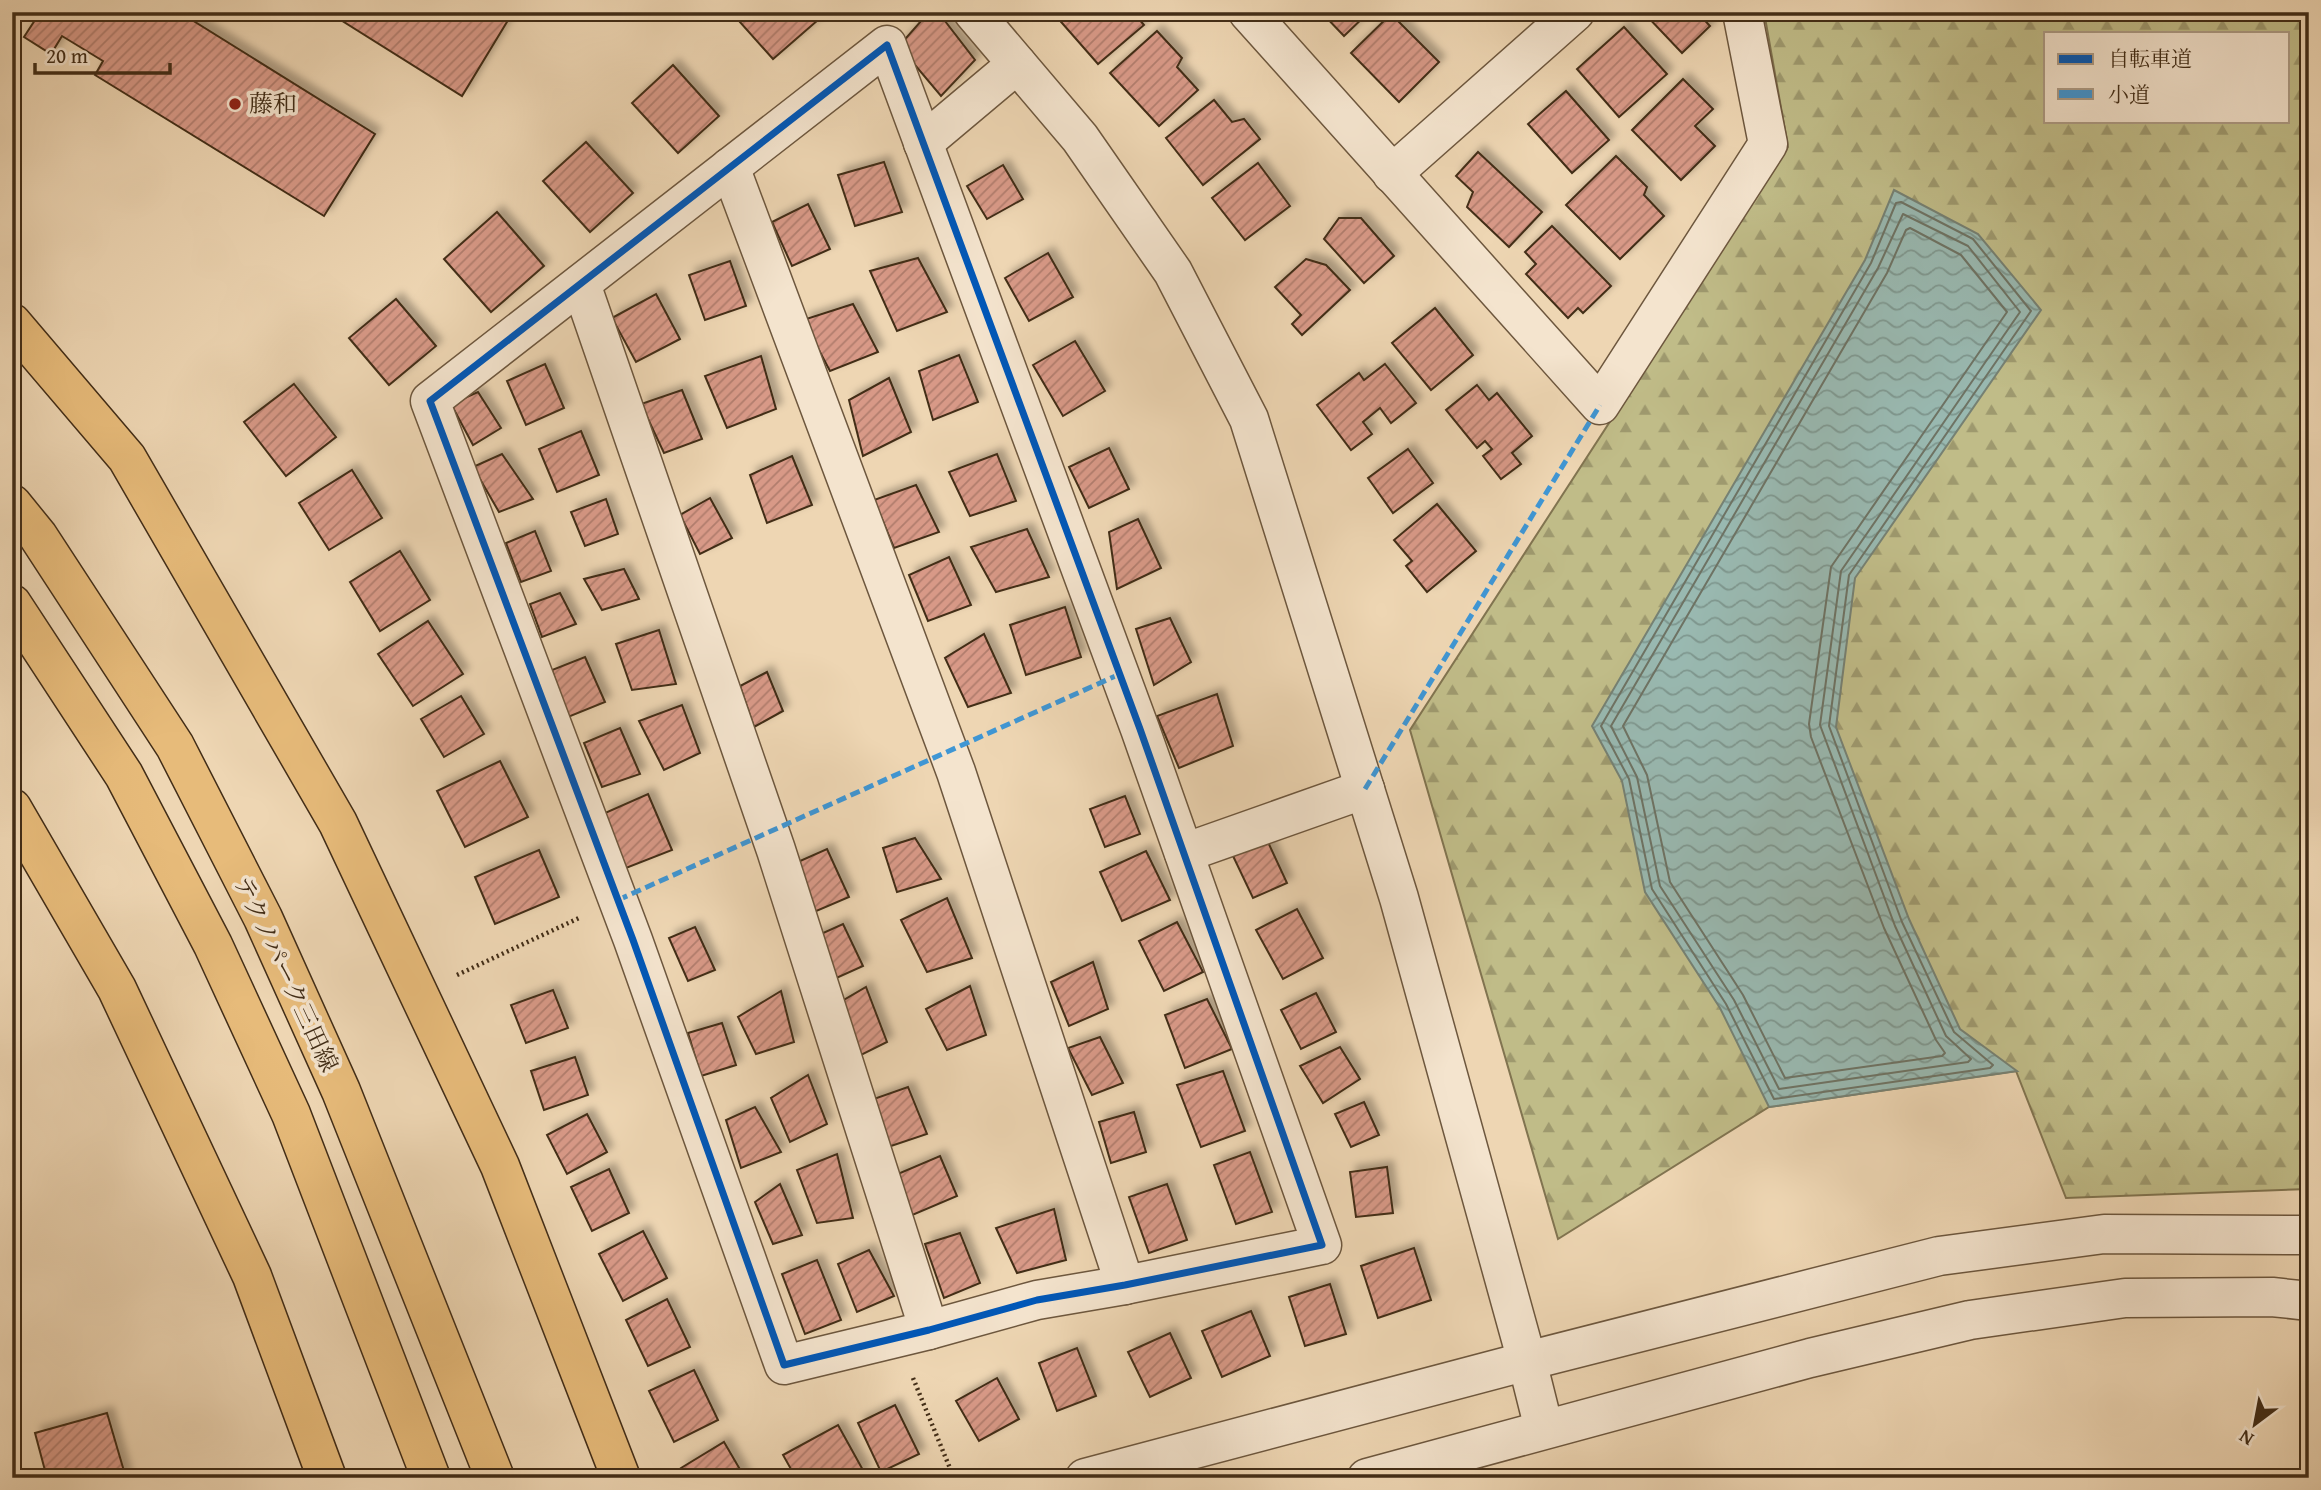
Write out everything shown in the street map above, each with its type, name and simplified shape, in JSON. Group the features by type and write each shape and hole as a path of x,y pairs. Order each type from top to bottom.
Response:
{"main road":[{"path":"12,323 127,458 338,823 500,1166 621,1478"},
{"name":"テクノパーク三田線","path":"12,504 38,536 175,746 263,918 341,1091 495,1478"},
{"path":"12,604 124,775 213,945 291,1114 431,1478"},
{"path":"12,808 117,989 241,1251 327,1478"}],"street":[{"path":"973,12 1080,138 1173,272 1249,419 1399,898 1544,1429"},
{"path":"1248,12 1600,405 1768,144 1742,12"},
{"path":"1392,174 1575,12"},
{"path":"887,44 923,143 1184,853 1322,1245 1037,1300 913,1334 783,1365 618,900 430,401 887,44"},
{"path":"923,143 1017,64"},
{"path":"730,167 956,772 1125,1285"},
{"path":"581,284 776,850 913,1334"},
{"path":"1184,853 1365,789"},
{"path":"1086,1478 1527,1360 1939,1256 2104,1234 2309,1235"},
{"path":"1367,1478 1810,1357 1970,1320 2125,1298 2272,1297 2309,1301"}],"path":[{"path":"418,993 618,900"},
{"path":"913,1334 954,1478"}],"green space":[{"path":"1764,12 2309,12 2309,1189 2066,1198 2016,1071 1769,1107 1558,1239 1410,730 1788,147"}],"water":[{"path":"1894,190 1978,234 2041,310 1855,578 1836,727 1909,919 1960,1029 2017,1071 1769,1107 1720,1008 1645,892 1622,781 1592,726 1865,260"}],"building":[{"name":"藤和","path":"30,12 47,12 55,17 58,12 179,12 375,134 324,216 95,75 103,61 62,36 51,54 24,37 37,17"},
{"path":"328,12 513,12 462,96"},
{"path":"731,12 810,12 818,20 773,59"},
{"path":"929,12 938,12 975,60 941,96 899,46"},
{"path":"1058,12 1133,12 1144,25 1098,64 1055,15"},
{"path":"1321,12 1369,12 1344,36"},
{"path":"1643,12 1697,12 1710,26 1682,53"},
{"path":"1391,14 1439,62 1399,102 1351,53"},
{"path":"1624,27 1667,74 1619,117 1577,69"},
{"path":"1157,31 1182,58 1177,67 1198,90 1159,126 1110,73"},
{"path":"673,65 719,116 678,153 632,103"},
{"path":"1683,79 1713,109 1695,126 1715,146 1681,180 1632,130"},
{"path":"1566,91 1609,140 1572,173 1528,124"},
{"path":"1214,100 1232,122 1244,119 1260,139 1203,185 1166,138"},
{"path":"586,142 633,193 590,232 543,181"},
{"path":"1478,152 1542,212 1509,247 1467,207 1473,192 1456,176"},
{"path":"1616,156 1647,187 1644,195 1664,216 1620,259 1566,205"},
{"path":"884,162 902,212 855,226 838,175"},
{"path":"1258,163 1290,206 1245,240 1212,198"},
{"path":"1003,165 1023,199 987,219 967,186"},
{"path":"808,204 830,249 792,266 772,222"},
{"path":"497,212 544,266 491,312 444,259"},
{"path":"1339,218 1361,218 1394,256 1364,283 1324,239"},
{"path":"1552,226 1611,286 1583,313 1578,308 1568,318 1526,274 1536,264 1525,252"},
{"path":"1048,253 1073,297 1029,321 1005,278"},
{"path":"918,258 947,312 897,331 870,271"},
{"path":"1306,259 1326,265 1350,290 1302,335 1292,324 1301,315 1275,287"},
{"path":"730,261 746,306 705,320 689,275"},
{"path":"656,294 680,339 636,362 612,318"},
{"path":"396,299 436,346 389,385 349,338"},
{"path":"853,304 878,352 830,371 803,320"},
{"path":"1435,308 1473,355 1431,390 1392,343"},
{"path":"1075,341 1105,391 1063,416 1033,365"},
{"path":"959,355 978,402 933,420 919,371"},
{"path":"761,356 776,409 727,428 705,376"},
{"path":"545,364 564,408 526,425 507,381"},
{"path":"1385,364 1416,403 1391,423 1380,408 1363,422 1372,434 1351,450 1317,405 1359,373 1364,380"},
{"path":"889,378 911,432 863,456 849,400"},
{"path":"294,384 336,437 286,476 244,422"},
{"path":"1477,385 1489,400 1497,393 1532,436 1512,453 1521,464 1501,479 1483,456 1492,449 1485,441 1477,448 1446,410"},
{"path":"682,390 702,439 664,453 641,404"},
{"path":"478,392 501,428 473,445 451,404"},
{"path":"581,431 599,475 557,492 539,449"},
{"path":"1109,448 1129,489 1089,508 1069,467"},
{"path":"1408,449 1433,483 1393,513 1368,478"},
{"path":"502,454 533,499 499,512 473,467"},
{"path":"997,454 1016,501 970,516 949,472"},
{"path":"792,456 812,505 767,523 750,475"},
{"path":"352,470 382,518 329,550 299,503"},
{"path":"916,485 939,532 894,548 874,500"},
{"path":"710,498 732,538 700,554 680,515"},
{"path":"606,499 618,534 585,546 571,512"},
{"path":"1437,504 1476,551 1427,592 1406,566 1412,561 1394,540"},
{"path":"1138,519 1161,568 1117,589 1109,532"},
{"path":"1027,529 1049,577 996,592 971,547"},
{"path":"535,531 551,571 521,582 506,543"},
{"path":"400,551 430,600 380,631 350,582"},
{"path":"949,557 971,605 928,621 909,575"},
{"path":"624,569 639,599 602,610 584,579"},
{"path":"560,593 576,624 542,637 530,604"},
{"path":"1065,607 1081,657 1026,675 1010,625"},
{"path":"1170,618 1191,662 1154,685 1136,629"},
{"path":"428,621 463,674 413,706 378,654"},
{"path":"659,630 676,684 632,690 616,644"},
{"path":"984,634 1011,693 968,707 945,658"},
{"path":"585,657 605,702 568,717 552,670"},
{"path":"767,672 783,711 754,727 740,686"},
{"path":"1217,694 1233,746 1179,768 1157,716"},
{"path":"461,696 484,734 444,757 421,719"},
{"path":"682,705 700,753 664,770 639,721"},
{"path":"620,728 640,774 602,787 584,743"},
{"path":"500,761 528,817 465,847 437,791"},
{"path":"648,794 672,850 626,868 605,813"},
{"path":"1125,796 1140,834 1105,847 1090,809"},
{"path":"915,838 941,879 897,892 883,848"},
{"path":"1267,840 1287,883 1253,898 1233,856"},
{"path":"827,849 849,897 814,912 791,865"},
{"path":"539,850 559,897 495,924 475,877"},
{"path":"1146,851 1170,900 1122,921 1100,872"},
{"path":"947,898 972,958 927,972 901,920"},
{"path":"1297,909 1323,958 1283,979 1256,930"},
{"path":"1177,922 1203,972 1164,991 1139,941"},
{"path":"843,924 863,966 832,980 812,938"},
{"path":"695,927 715,970 688,981 669,938"},
{"path":"1093,962 1108,1009 1069,1026 1051,982"},
{"path":"970,986 986,1035 947,1050 926,1009"},
{"path":"866,987 887,1042 859,1056 837,1004"},
{"path":"553,990 568,1028 526,1043 511,1005"},
{"path":"781,991 794,1042 756,1054 738,1017"},
{"path":"1316,993 1336,1032 1301,1049 1281,1010"},
{"path":"1207,999 1232,1049 1185,1068 1165,1015"},
{"path":"722,1023 736,1065 701,1076 688,1033"},
{"path":"1100,1037 1123,1083 1092,1095 1068,1048"},
{"path":"1340,1047 1360,1079 1323,1103 1300,1066"},
{"path":"575,1057 588,1095 544,1110 531,1071"},
{"path":"1223,1071 1245,1131 1201,1147 1177,1085"},
{"path":"808,1075 827,1124 790,1142 771,1098"},
{"path":"908,1087 927,1134 888,1147 868,1101"},
{"path":"1364,1102 1379,1135 1351,1147 1335,1114"},
{"path":"755,1107 781,1152 741,1168 726,1120"},
{"path":"1134,1112 1146,1152 1111,1163 1099,1122"},
{"path":"587,1114 607,1152 567,1174 547,1135"},
{"path":"1250,1152 1272,1212 1236,1224 1214,1165"},
{"path":"837,1154 853,1218 817,1223 797,1170"},
{"path":"940,1156 957,1196 910,1216 893,1176"},
{"path":"1387,1167 1393,1213 1356,1217 1350,1172"},
{"path":"609,1169 629,1213 592,1231 571,1187"},
{"path":"780,1184 802,1235 773,1244 755,1202"},
{"path":"1167,1184 1187,1240 1149,1253 1129,1197"},
{"path":"1054,1209 1066,1260 1017,1273 996,1228"},
{"path":"643,1231 667,1278 623,1301 599,1254"},
{"path":"960,1233 980,1283 944,1298 925,1244"},
{"path":"1414,1248 1431,1300 1378,1318 1361,1266"},
{"path":"869,1250 894,1296 857,1312 838,1264"},
{"path":"817,1260 841,1320 805,1334 782,1274"},
{"path":"1330,1284 1346,1334 1305,1346 1289,1297"},
{"path":"667,1299 690,1347 648,1366 626,1320"},
{"path":"1251,1311 1270,1356 1222,1377 1202,1331"},
{"path":"1170,1333 1191,1378 1150,1397 1128,1352"},
{"path":"1077,1348 1096,1396 1057,1411 1039,1363"},
{"path":"694,1370 718,1420 674,1442 649,1391"},
{"path":"997,1378 1019,1419 979,1441 956,1401"},
{"path":"895,1405 919,1454 881,1472 858,1423"},
{"path":"107,1413 126,1478 47,1478 35,1433"},
{"path":"838,1425 864,1472 854,1478 796,1478 783,1455"},
{"path":"724,1442 745,1478 687,1478 681,1468"}],"marked path":[{"path":"1365,789 1600,405"},
{"path":"618,900 1120,674"}],"cycle path":[{"path":"887,45 1140,729 1322,1245 1037,1300 929,1330 784,1365 633,940 430,401 887,45"}],"place":[{"name":"藤和","path":"235,104"}]}
